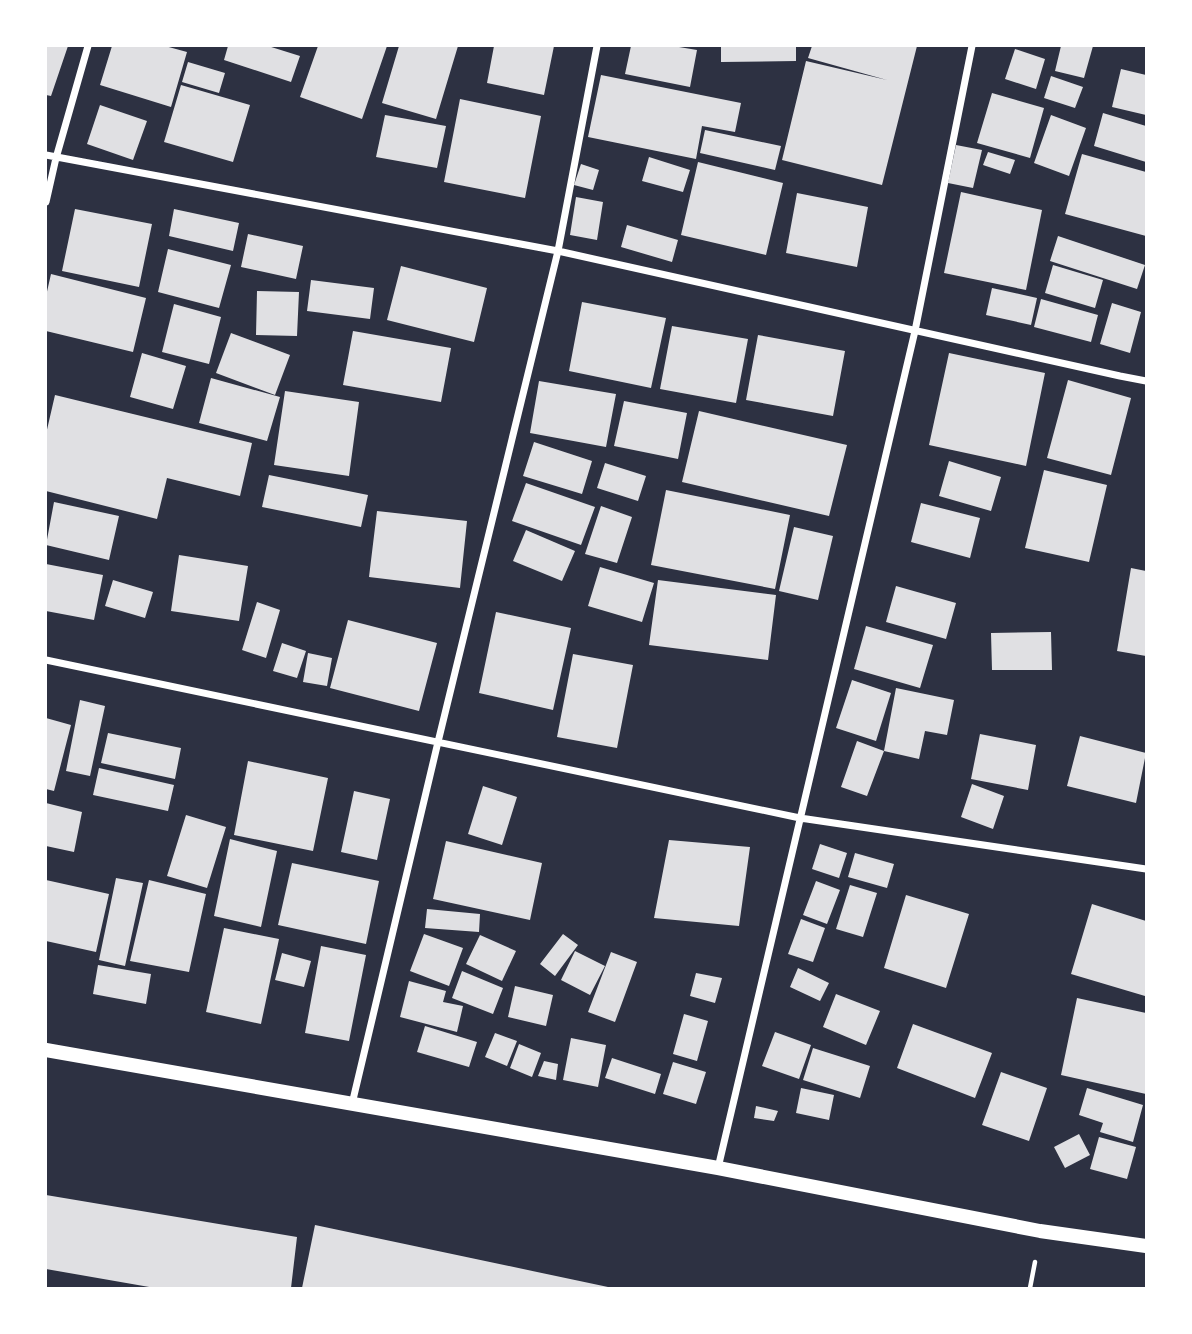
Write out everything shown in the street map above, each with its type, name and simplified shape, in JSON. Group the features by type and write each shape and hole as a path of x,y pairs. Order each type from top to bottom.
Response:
{"main road":[{"path":"46,1050 718,1168 1040,1231 1146,1246"}],"street":[{"path":"46,202 88,46"},
{"path":"352,1105 558,251 597,46"},
{"path":"718,1168 915,331 972,46"},
{"path":"46,155 558,251 1146,381"},
{"path":"46,660 800,818 1146,869"}],"building":[{"path":"46,46 68,46 51,96 46,95"},
{"path":"112,46 165,46 187,52 171,107 100,85"},
{"path":"228,46 268,46 300,56 291,82 224,60"},
{"path":"318,46 387,46 362,119 300,97"},
{"path":"399,46 458,46 436,119 382,103"},
{"path":"494,46 554,46 544,95 487,83"},
{"path":"631,46 673,46 697,50 690,87 625,74"},
{"path":"721,46 796,46 796,61 721,62"},
{"path":"812,46 917,46 882,185 782,160 806,61 887,80 808,58"},
{"path":"1061,46 1093,46 1084,78 1055,71"},
{"path":"1015,49 1045,59 1036,89 1005,79"},
{"path":"188,62 225,73 219,93 182,82"},
{"path":"1121,69 1146,75 1146,115 1112,107"},
{"path":"601,75 741,103 735,132 702,126 696,159 588,137"},
{"path":"1051,76 1083,87 1075,108 1044,98"},
{"path":"181,85 250,105 233,162 164,142"},
{"path":"992,93 1044,108 1030,158 977,143"},
{"path":"460,99 541,116 525,198 444,182"},
{"path":"100,105 147,121 133,160 87,144"},
{"path":"1103,113 1146,126 1146,162 1094,146"},
{"path":"385,115 446,126 437,168 376,157"},
{"path":"1051,115 1086,128 1069,176 1034,163"},
{"path":"705,130 781,146 775,170 700,153"},
{"path":"956,145 982,150 973,188 948,183"},
{"path":"988,152 1015,160 1010,174 983,165"},
{"path":"1082,154 1146,172 1146,236 1065,214"},
{"path":"649,157 690,170 683,192 642,181"},
{"path":"698,162 783,183 766,255 681,235"},
{"path":"581,164 599,170 593,190 574,185"},
{"path":"961,192 1042,210 1026,290 944,273"},
{"path":"797,193 868,207 857,267 786,253"},
{"path":"576,197 603,202 597,240 570,235"},
{"path":"75,209 152,224 139,287 62,271"},
{"path":"174,209 239,223 233,251 169,236"},
{"path":"627,225 678,240 672,262 621,247"},
{"path":"248,234 303,246 296,279 241,267"},
{"path":"1058,236 1145,265 1137,289 1050,261"},
{"path":"168,249 231,265 219,308 158,292"},
{"path":"1053,265 1103,280 1095,308 1045,293"},
{"path":"401,266 487,288 474,342 387,320"},
{"path":"51,274 146,298 133,352 46,331 46,296"},
{"path":"311,280 374,288 370,319 307,311"},
{"path":"992,288 1037,298 1031,325 986,315"},
{"path":"257,291 299,292 297,336 256,335"},
{"path":"1041,299 1098,315 1091,342 1034,327"},
{"path":"582,302 666,318 651,388 569,371"},
{"path":"1112,303 1141,312 1130,353 1100,344"},
{"path":"174,304 221,317 209,364 162,352"},
{"path":"672,326 748,339 736,403 660,389"},
{"path":"353,331 451,348 441,402 343,385"},
{"path":"231,333 290,355 275,395 216,373"},
{"path":"758,335 845,351 833,416 746,400"},
{"path":"142,353 186,366 173,409 130,397"},
{"path":"949,353 1045,373 1026,466 929,445"},
{"path":"211,378 280,397 267,441 199,423"},
{"path":"1068,380 1131,398 1111,475 1047,458"},
{"path":"539,381 616,394 606,447 530,433"},
{"path":"285,391 359,402 349,476 274,465"},
{"path":"55,395 252,443 240,496 167,478 157,519 46,491 46,434"},
{"path":"624,401 687,413 678,459 614,446"},
{"path":"699,411 847,445 829,516 682,482"},
{"path":"534,442 592,461 582,494 523,476"},
{"path":"949,461 1001,477 991,511 939,496"},
{"path":"605,463 646,476 638,501 597,488"},
{"path":"1044,470 1107,485 1089,562 1025,548"},
{"path":"269,475 368,495 361,527 262,507"},
{"path":"526,483 595,507 581,545 512,521"},
{"path":"666,490 790,515 775,589 651,565"},
{"path":"54,502 119,516 109,560 46,545"},
{"path":"921,503 980,518 970,558 911,542"},
{"path":"601,506 632,517 617,563 585,554"},
{"path":"377,511 467,521 460,588 369,577"},
{"path":"794,527 833,536 818,600 779,591"},
{"path":"526,530 575,551 562,581 513,561"},
{"path":"179,555 248,566 239,621 171,611"},
{"path":"46,564 103,575 94,620 46,611"},
{"path":"600,567 654,583 642,622 588,606"},
{"path":"1131,568 1146,571 1146,656 1117,651"},
{"path":"113,580 153,592 145,618 105,606"},
{"path":"658,580 776,595 768,660 649,645"},
{"path":"896,586 956,603 946,639 886,622"},
{"path":"257,602 280,610 266,658 242,650"},
{"path":"496,612 571,628 553,710 479,693"},
{"path":"348,620 437,643 419,711 330,688"},
{"path":"866,626 933,645 920,688 854,669"},
{"path":"1051,632 1052,670 992,670 991,633"},
{"path":"282,643 306,651 297,678 273,671"},
{"path":"308,653 332,658 327,686 303,682"},
{"path":"573,654 633,665 617,748 557,737"},
{"path":"852,680 891,693 876,741 836,728"},
{"path":"896,688 954,700 947,735 925,731 919,759 884,751"},
{"path":"80,700 105,706 90,776 66,771"},
{"path":"46,718 71,725 54,791 46,789"},
{"path":"108,733 181,748 175,779 101,763"},
{"path":"980,734 1036,745 1028,790 971,779"},
{"path":"1080,736 1146,753 1136,803 1067,786"},
{"path":"857,741 884,751 867,796 841,787"},
{"path":"248,761 328,778 313,851 234,835"},
{"path":"99,768 174,785 168,811 93,795"},
{"path":"972,784 1004,796 993,829 961,817"},
{"path":"483,786 517,797 502,845 468,834"},
{"path":"354,791 390,799 377,860 341,852"},
{"path":"46,803 82,812 74,852 46,846"},
{"path":"186,815 226,827 207,888 167,876"},
{"path":"230,839 277,851 261,927 214,916"},
{"path":"669,840 750,847 739,926 654,918"},
{"path":"446,841 542,863 530,920 433,899"},
{"path":"820,844 847,853 839,878 812,869"},
{"path":"855,853 894,864 887,888 848,877"},
{"path":"292,863 379,881 366,944 278,925"},
{"path":"116,878 143,883 125,966 99,960"},
{"path":"46,880 109,894 96,952 46,941"},
{"path":"149,880 206,894 189,972 130,961"},
{"path":"816,881 840,890 827,924 803,915"},
{"path":"850,885 877,893 863,937 836,929"},
{"path":"906,895 969,914 946,988 884,968"},
{"path":"1092,904 1146,921 1145,996 1071,974"},
{"path":"427,909 480,914 479,932 425,928"},
{"path":"801,919 825,928 813,962 788,954"},
{"path":"224,928 279,939 261,1024 206,1012"},
{"path":"424,934 463,948 449,986 410,971"},
{"path":"563,934 578,945 555,976 540,964"},
{"path":"480,935 516,951 502,981 466,964"},
{"path":"321,946 366,955 349,1041 305,1033"},
{"path":"575,951 605,966 590,995 561,980"},
{"path":"611,952 637,962 615,1022 588,1012"},
{"path":"282,953 311,961 304,987 275,980"},
{"path":"98,965 151,974 146,1004 93,994"},
{"path":"798,968 829,983 820,1001 790,987"},
{"path":"462,971 503,988 493,1014 452,998"},
{"path":"696,973 722,978 715,1003 690,996"},
{"path":"409,981 446,991 443,1002 463,1006 457,1032 400,1017"},
{"path":"515,986 553,995 546,1026 508,1017"},
{"path":"836,994 880,1011 866,1045 823,1027"},
{"path":"1077,998 1146,1013 1146,1094 1061,1075"},
{"path":"684,1014 708,1021 697,1061 673,1054"},
{"path":"913,1024 992,1053 975,1098 897,1068"},
{"path":"425,1026 477,1042 469,1067 417,1052"},
{"path":"775,1032 811,1045 799,1079 762,1066"},
{"path":"495,1033 517,1041 507,1066 485,1057"},
{"path":"571,1038 606,1045 598,1087 563,1080"},
{"path":"519,1044 541,1053 532,1077 510,1068"},
{"path":"813,1048 870,1066 860,1098 803,1080"},
{"path":"612,1058 661,1074 655,1094 605,1078"},
{"path":"544,1061 558,1064 556,1080 538,1076"},
{"path":"673,1062 706,1072 696,1104 663,1094"},
{"path":"1001,1072 1047,1088 1029,1141 982,1125"},
{"path":"801,1088 834,1095 829,1120 796,1113"},
{"path":"1087,1088 1143,1105 1133,1142 1100,1132 1103,1123 1079,1115"},
{"path":"756,1106 778,1111 774,1121 754,1118"},
{"path":"1079,1134 1090,1155 1065,1168 1054,1147"},
{"path":"1099,1137 1136,1147 1127,1179 1090,1169"},
{"path":"46,1195 297,1237 291,1288 155,1288 46,1269"},
{"path":"315,1225 608,1287 608,1288 302,1288"}]}
